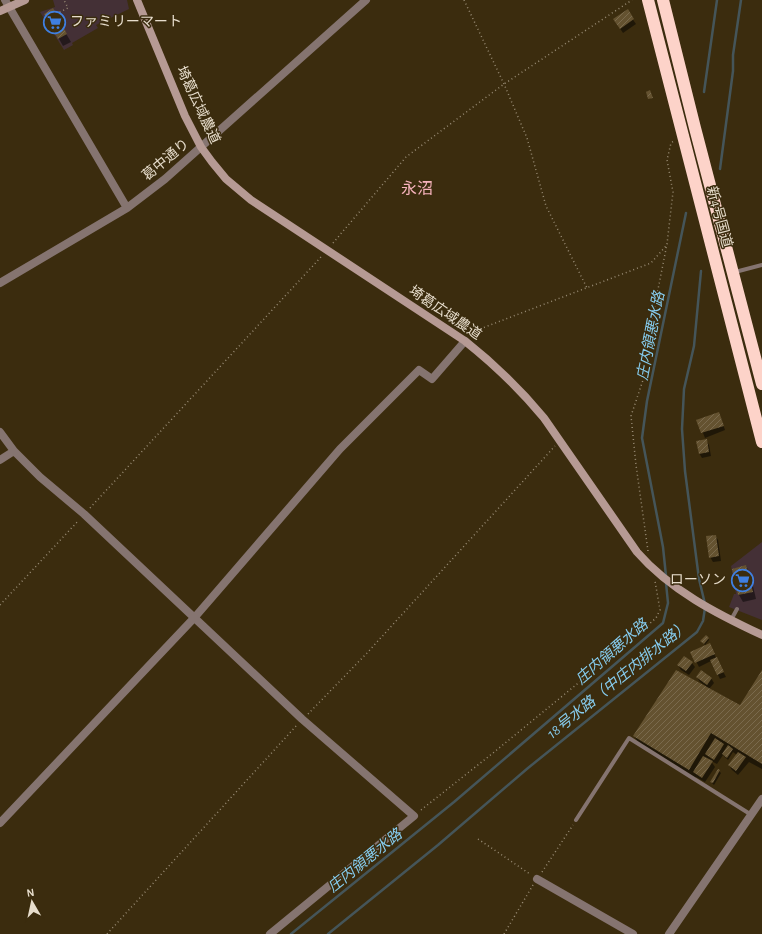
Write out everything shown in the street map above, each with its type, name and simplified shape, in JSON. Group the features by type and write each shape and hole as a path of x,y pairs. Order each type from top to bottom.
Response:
{"highway":[{"name":"新4号国道","path":"648,0 762,442"},
{"name":"新4号国道","path":"663,0 762,384"}],"street":[{"path":"6,2 25,0"},
{"name":"埼葛広域農道","path":"138,0 185,116 212,162 237,190 464,341 488,359 529,400 561,441 643,559 671,583 692,598 712,610 762,635"},
{"name":"葛中通り","path":"0,283 127,208 165,179 366,0"},
{"path":"0,11 6,2"},
{"path":"6,2 127,208"},
{"path":"0,823 194,617 340,449 420,370 432,379 464,341"},
{"path":"0,432 14,451 40,477 84,514 302,719 414,816 270,934"},
{"path":"0,460 14,451"},
{"path":"669,934 750,814 762,799"},
{"path":"537,879 634,934"}],"lane":[{"path":"733,272 762,265"},
{"path":"731,620 737,609"},
{"path":"576,820 629,738 750,814"}],"path":[{"path":"56,14 68,8 64,0"},
{"path":"464,0 504,84 527,138 546,206 587,288"},
{"path":"0,605 327,251 406,157 504,84 632,0"},
{"path":"643,559 648,554 631,416 644,376 648,340 667,244 673,192 667,160 672,143 682,136"},
{"path":"464,341 472,333 478,330 651,263 667,244"},
{"path":"107,934 302,719 367,653 521,482 561,441"},
{"path":"414,816 493,753 656,618 660,610 654,579 656,571"},
{"path":"478,839 537,879"}],"shaded area":[{"path":"53,0 127,0 129,9 96,25 98,28 72,43 73,45 64,50 40,12 55,7"},
{"path":"762,542 762,620 729,607 734,594 736,594 731,566"}],"building":[{"path":"53,8 67,34 58,39 44,14"},
{"path":"628,9 634,19 620,29 613,19"},
{"path":"650,90 653,98 648,99 646,92"},
{"path":"719,412 724,426 701,433 696,420"},
{"path":"707,439 709,452 699,454 696,441"},
{"path":"716,535 719,556 709,558 706,536"},
{"path":"746,565 753,592 738,595 732,569"},
{"path":"706,635 709,638 704,644 700,641"},
{"path":"710,643 715,654 695,663 690,652"},
{"path":"684,656 693,662 686,671 677,665"},
{"path":"717,657 724,672 717,675 710,660"},
{"path":"676,670 740,705 762,670 762,764 711,733 689,770 633,736"},
{"path":"701,670 712,678 707,685 696,677"},
{"path":"715,738 724,744 714,760 705,754"},
{"path":"728,745 733,749 727,758 722,754"},
{"path":"738,752 746,757 736,771 728,765"},
{"path":"703,756 713,761 702,778 693,772"},
{"path":"718,769 720,770 713,783 710,782"}],"waterway":[{"name":"庄内領悪水路","path":"704,92 717,0"},
{"name":"18号水路（中庄内排水路）","path":"720,169 741,0"},
{"name":"庄内領悪水路","path":"666,576 663,547 642,438 647,401 686,213"},
{"name":"18号水路（中庄内排水路）","path":"701,271 694,346 684,389 682,429 685,471 699,579 705,604"},
{"name":"庄内領悪水路","path":"291,934 454,802 663,623 668,603 666,583"},
{"name":"18号水路（中庄内排水路）","path":"328,934 438,845 528,768 697,632 703,621 705,608"}],"place":[{"name":"ファミリーマート","path":"55,22"},
{"name":"ローソン","path":"742,580"}],"district":[{"name":"永沼","path":"417,189"}]}
